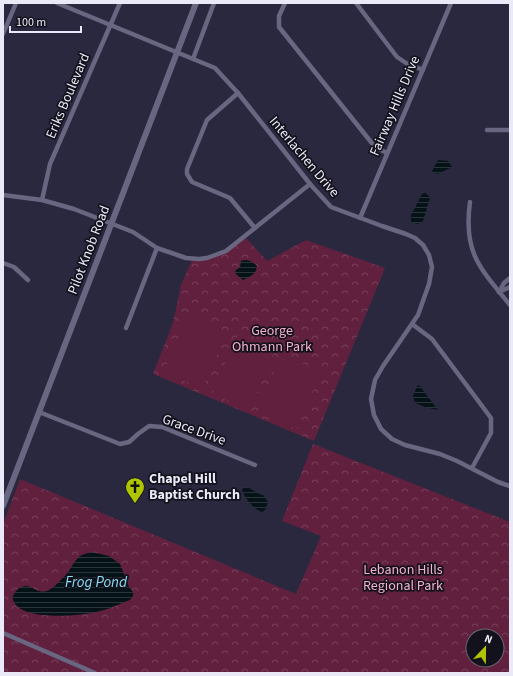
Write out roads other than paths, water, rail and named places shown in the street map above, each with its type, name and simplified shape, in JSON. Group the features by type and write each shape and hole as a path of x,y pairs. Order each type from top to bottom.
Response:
{"main road":[{"name":"Pilot Knob Road","path":"3,505 196,3"}],"street":[{"path":"3,34 16,3"},
{"name":"Interlachen Drive","path":"57,3 215,68 238,93 310,184 331,207 416,238 423,245 429,255 432,267 429,284 420,310 375,380 371,399 374,415 381,429 392,439 404,445 440,454 472,468 498,482 510,486"},
{"name":"Eriks Boulevard","path":"42,200 50,164 120,3"},
{"path":"193,59 214,3"},
{"path":"285,3 279,16 279,27 375,147 387,153"},
{"path":"356,3 397,57 406,63 423,70"},
{"name":"Fairway Hills Drive","path":"360,218 451,3"},
{"path":"238,93 206,120 187,169 187,174 192,182 230,198 255,228"},
{"path":"487,130 510,130"},
{"path":"3,195 42,200 74,208 133,232 157,248 186,258 207,258 226,251 310,184"},
{"path":"470,202 468,226 469,241 477,262 482,271 510,305"},
{"path":"126,328 157,248"},
{"path":"3,263 14,267 28,280"},
{"path":"499,292 504,283 510,278"},
{"path":"499,292 510,286"},
{"path":"412,324 432,339 491,418 491,433 472,468"},
{"name":"Grace Drive","path":"39,412 120,444 129,442 149,426 162,427 255,465"},
{"path":"3,632 95,673"}],"water":[{"path":"438,160 448,161 452,167 438,174 434,173 432,171"},
{"path":"425,193 430,197 423,221 418,224 411,222 411,215 422,194"},
{"path":"245,260 252,262 257,266 254,273 243,280 236,274 235,271 240,267 241,261"},
{"path":"419,385 438,410 415,403 413,396 417,386"},
{"path":"244,487 263,495 268,502 265,510 262,512 259,511 250,503 242,490"},
{"name":"Frog Pond","path":"92,552 109,556 120,564 129,587 133,592 133,596 130,600 100,611 65,616 39,615 28,612 19,608 14,602 14,594 23,586 44,592 49,590 65,576 79,557"}],"place":[{"name":"Chapel Hill Baptist Church","path":"135,504"}],"park label":[{"name":"George Ohmann Park","path":"272,340"},
{"name":"Lebanon Hills Regional Park","path":"403,578"}]}
